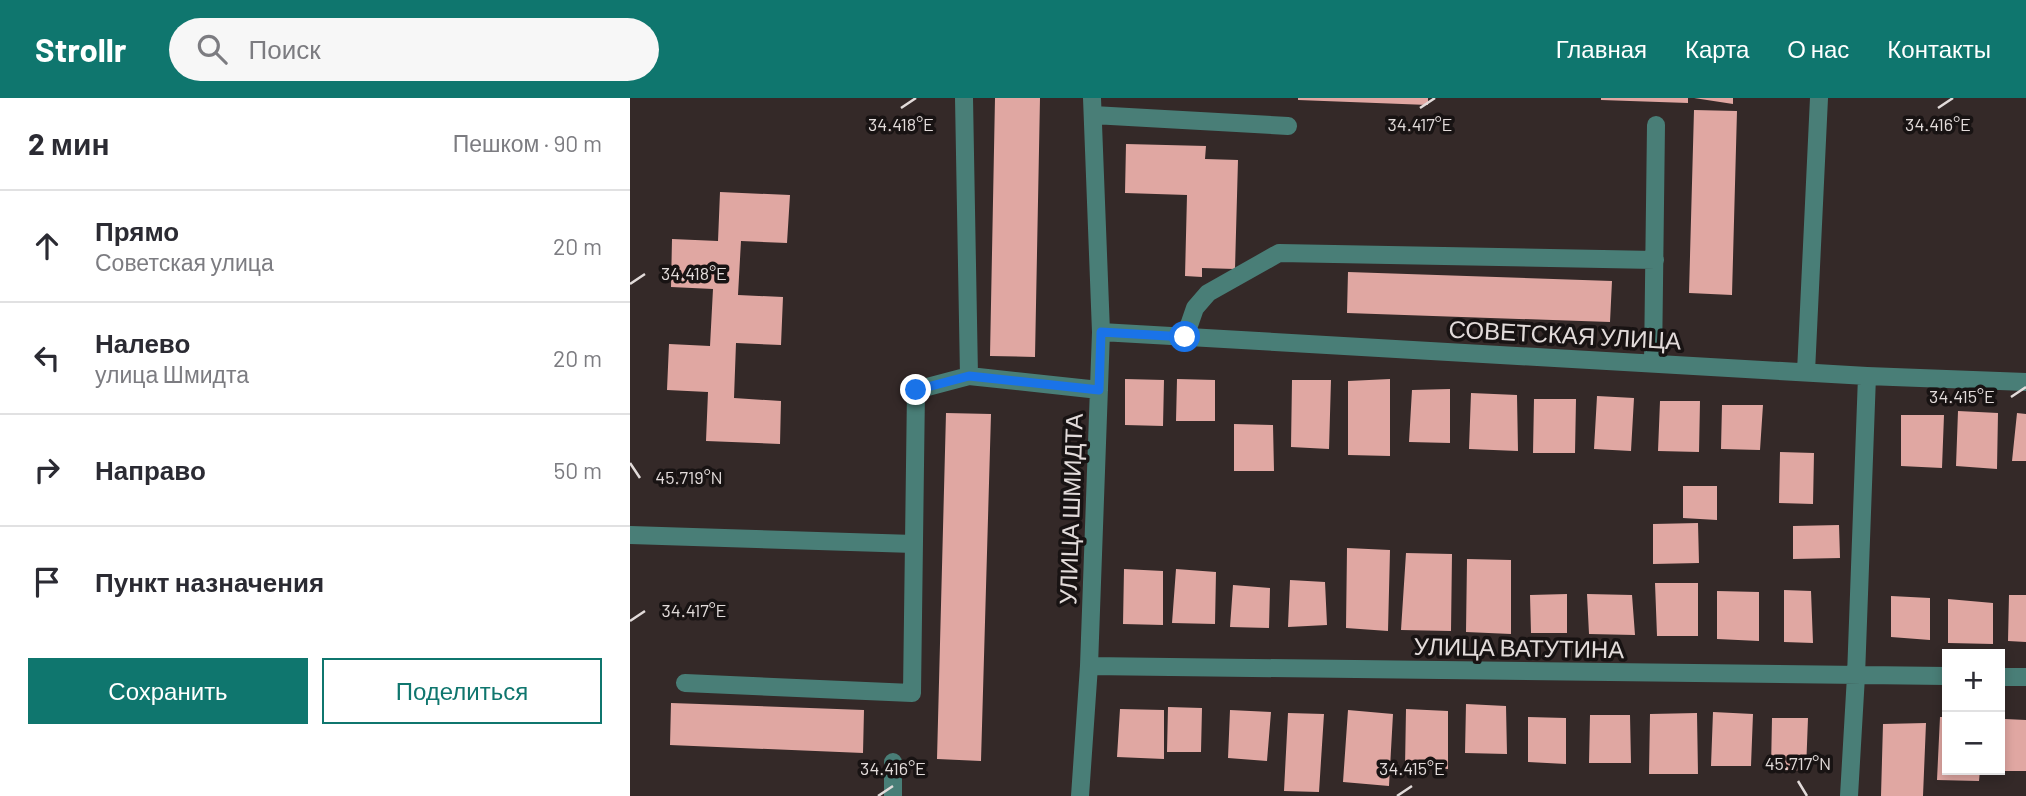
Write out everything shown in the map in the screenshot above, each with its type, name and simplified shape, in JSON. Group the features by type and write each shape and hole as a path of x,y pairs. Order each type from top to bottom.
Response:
{"street":[{"path":"964,98 969,376"},
{"path":"1805,372 1819,98"},
{"path":"1092,107 1288,126"},
{"name":"УЛИЦА ШМИДТА","path":"1080,796 1089,667 1101,332 1092,107"},
{"path":"1653,363 1656,125"},
{"path":"1185,337 1195,309 1208,293 1279,253 1655,260"},
{"name":"СОВЕТСКАЯ УЛИЦА","path":"1101,332 1867,376 2026,382"},
{"path":"685,683 912,693 916,390 969,376 1099,390"},
{"path":"1849,796 1867,376"},
{"path":"630,535 914,544"},
{"name":"УЛИЦА ВАТУТИНА","path":"1089,667 1942,676"},
{"path":"2005,677 2026,677"},
{"path":"892,762 893,796"}],"building":[{"path":"995,98 1040,98 1035,357 990,356"},
{"path":"1428,98 1428,105 1298,100"},
{"path":"1688,98 1688,103 1601,100"},
{"path":"1694,98 1733,98 1733,104"},
{"path":"1694,110 1737,111 1732,295 1689,293"},
{"path":"1126,144 1206,146 1205,159 1238,160 1235,269 1202,268 1202,277 1185,276 1187,195 1125,193"},
{"path":"720,192 790,195 787,243 741,241 738,295 783,297 781,345 736,343 734,398 781,401 780,444 706,441 708,392 667,390 669,344 710,346 713,289 671,287 672,239 718,241"},
{"path":"1348,272 1612,281 1610,322 1347,313"},
{"path":"1125,379 1164,380 1163,426 1125,425"},
{"path":"1177,379 1215,380 1215,421 1176,421"},
{"path":"1390,379 1390,456 1348,455 1348,381"},
{"path":"1292,380 1331,380 1329,449 1291,447"},
{"path":"1450,389 1450,443 1409,442 1412,390"},
{"path":"1471,393 1517,395 1518,451 1469,449"},
{"path":"1597,396 1634,398 1631,451 1594,449"},
{"path":"1534,399 1576,399 1575,453 1533,453"},
{"path":"1660,401 1700,401 1699,452 1658,451"},
{"path":"1722,405 1763,405 1760,450 1721,449"},
{"path":"1958,411 1998,413 1997,469 1956,466"},
{"path":"946,413 991,414 981,761 937,759"},
{"path":"2017,413 2026,414 2026,461 2012,461"},
{"path":"1901,415 1944,415 1942,468 1901,466"},
{"path":"1234,424 1273,425 1274,471 1234,471"},
{"path":"1780,452 1814,453 1813,504 1779,503"},
{"path":"1683,486 1717,486 1717,520 1683,518"},
{"path":"1698,523 1699,563 1653,564 1653,524"},
{"path":"1839,525 1840,558 1793,559 1793,526"},
{"path":"1347,548 1390,550 1388,631 1346,628"},
{"path":"1406,553 1452,554 1451,631 1401,630"},
{"path":"1467,559 1511,560 1511,634 1466,632"},
{"path":"1124,569 1163,571 1163,625 1123,624"},
{"path":"1176,569 1216,572 1215,624 1172,623"},
{"path":"1290,580 1325,582 1327,625 1288,627"},
{"path":"1655,583 1698,583 1698,636 1657,636"},
{"path":"1233,585 1270,588 1269,628 1230,627"},
{"path":"1784,590 1811,591 1813,643 1784,642"},
{"path":"1717,591 1759,592 1759,641 1717,639"},
{"path":"1567,594 1567,633 1531,633 1530,595"},
{"path":"1587,594 1632,595 1635,635 1589,634"},
{"path":"2009,595 2026,595 2026,642 2008,641"},
{"path":"1891,596 1930,598 1930,640 1891,637"},
{"path":"1948,599 1993,603 1993,644 1948,643"},
{"path":"671,703 864,710 863,753 670,745"},
{"path":"1466,704 1506,706 1507,754 1465,753"},
{"path":"1168,707 1202,708 1201,752 1167,752"},
{"path":"1120,709 1164,710 1164,759 1117,757"},
{"path":"1406,709 1448,711 1448,769 1405,767"},
{"path":"1230,710 1271,712 1267,761 1228,758"},
{"path":"1348,710 1393,714 1389,786 1343,782"},
{"path":"1713,712 1753,714 1751,766 1711,766"},
{"path":"1288,713 1324,714 1319,792 1284,791"},
{"path":"1697,713 1698,774 1649,774 1650,714"},
{"path":"1590,715 1630,715 1631,763 1589,763"},
{"path":"1528,717 1566,718 1566,764 1528,762"},
{"path":"1942,717 1942,775 1980,775 1979,781 1937,780"},
{"path":"1772,718 1808,718 1806,771 1771,769"},
{"path":"2005,719 2026,720 2026,771 2005,771"},
{"path":"1926,723 1923,796 1881,796 1883,724"}],"route":[{"path":"916,390 969,376 1099,390 1101,332 1185,337"}]}
